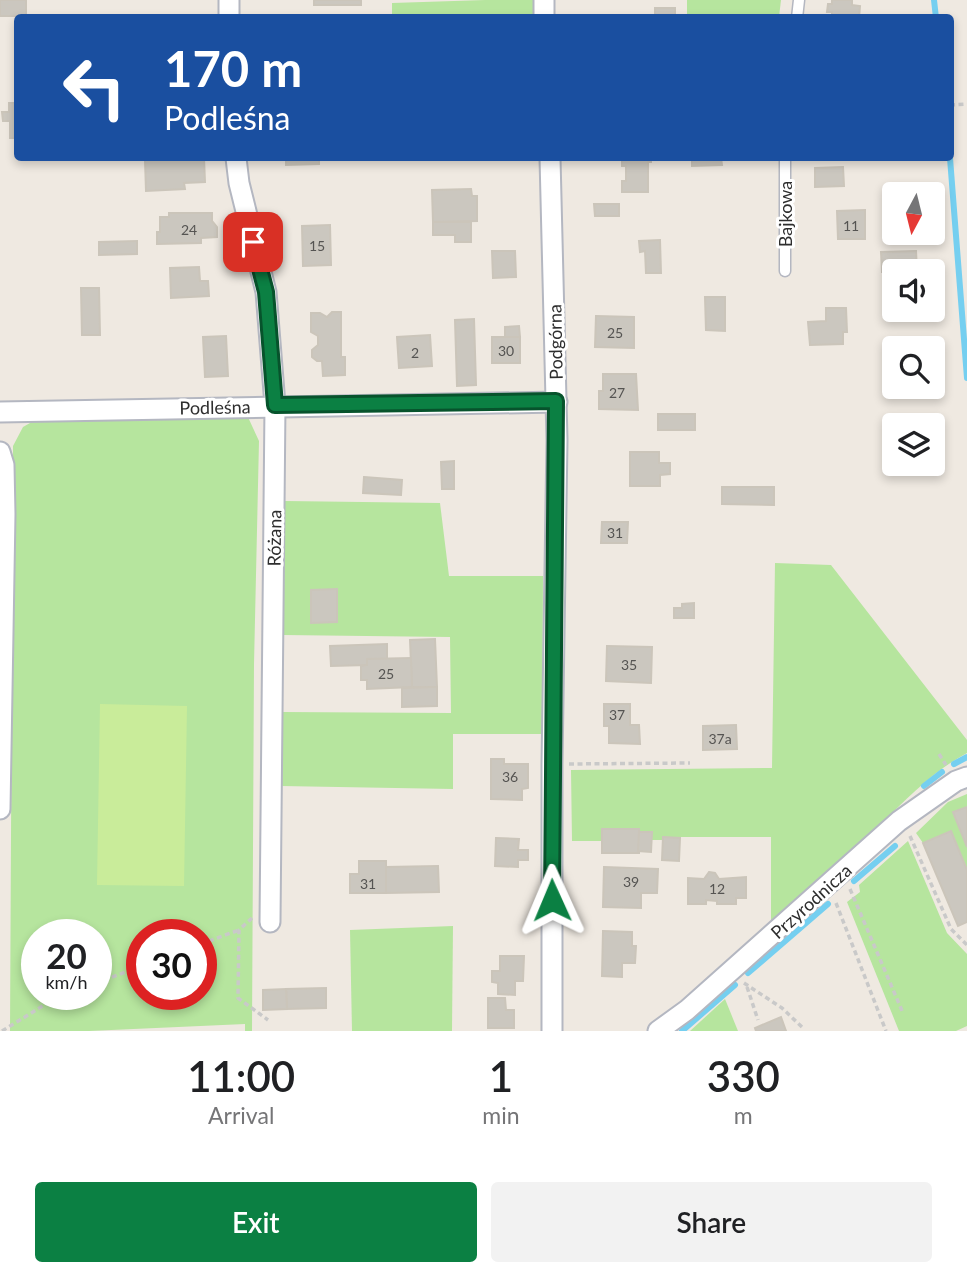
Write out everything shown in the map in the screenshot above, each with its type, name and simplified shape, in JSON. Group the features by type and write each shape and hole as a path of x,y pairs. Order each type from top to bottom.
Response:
{"street":[{"name":"Różana","path":"236,161 239,183 266,292 275,405 270,912"},
{"name":"Podgórna","path":"550,161 556,401 552,1031"},
{"name":"Podleśna","path":"0,412 556,401"},
{"path":"0,453 4,465 5,514 0,809"},
{"name":"Przyrodnicza","path":"658,1031 733,970 899,821 956,781 967,777"}],"lane":[{"name":"Bajkowa","path":"785,161 785,271"}],"path":[{"path":"552,764 690,763"},
{"path":"899,821 911,838 951,929 967,945"},
{"path":"841,875 854,897 903,1013"},
{"path":"826,888 837,904 886,1031"},
{"path":"217,938 239,930 270,912"},
{"path":"239,930 238,998 268,1020"},
{"path":"733,970 746,985 782,1008 803,1028"},
{"path":"746,985 758,1020"},
{"path":"2,1031 36,1010"}],"green space":[{"path":"533,0 533,14 392,14 392,3"},
{"path":"687,0 781,0 779,14 687,14"},
{"path":"247,415 259,441 254,664 252,1031 245,1031 245,1024 89,1031 10,1031 13,446 23,427 37,419"},
{"path":"285,501 440,503 449,576 543,576 542,734 453,734 453,789 281,786 282,712 451,713 450,637 283,635"},
{"path":"775,563 831,565 967,740 967,753 921,786 771,927 771,837 663,837 663,840 652,840 638,829 602,829 602,841 572,841 571,770 772,768"},
{"path":"100,704 187,706 184,886 97,885"},
{"path":"967,794 967,807 953,812 967,847 967,870 951,831 923,843 916,833 948,802"},
{"path":"908,841 947,933 967,954 967,1026 956,1031 899,1031 847,902 860,892 859,885"},
{"path":"453,926 452,1031 352,1031 350,930"},
{"path":"725,999 738,1031 690,1031"}],"building":[{"path":"0,0 26,0 26,14 0,16"},
{"path":"314,0 361,0 361,5 314,5"},
{"path":"832,0 852,0 852,5 860,6 859,14 827,12 828,4 832,4"},
{"path":"655,8 675,8 675,14 655,14"},
{"path":"9,103 14,103 14,138 10,138 10,121 3,121 2,112 9,112"},
{"path":"145,161 204,161 205,182 184,183 185,189 146,191"},
{"path":"286,161 319,161 319,164 286,165"},
{"path":"622,161 651,161 648,162 648,192 622,192 622,181 626,181 626,166 622,166"},
{"path":"692,161 721,161 722,165 692,166"},
{"path":"843,167 844,186 815,187 815,168"},
{"path":"471,189 472,196 477,196 477,221 433,222 432,190"},
{"path":"594,204 619,204 619,216 595,216"},
{"path":"865,210 865,239 838,239 837,211"},
{"path":"169,213 212,213 217,237 201,238 201,243 157,244 160,217 169,217"},
{"path":"433,222 471,222 471,242 455,242 455,235 433,235"},
{"path":"330,225 331,265 303,266 302,226"},
{"path":"660,240 661,273 646,273 645,251 640,252 639,241"},
{"path":"137,241 137,254 99,255 99,242"},
{"path":"492,251 515,251 516,277 493,278"},
{"path":"916,251 916,259 882,259 882,272 881,252"},
{"path":"199,267 200,281 208,281 209,296 171,298 170,268"},
{"path":"81,288 99,288 100,335 82,335"},
{"path":"705,297 725,297 725,331 706,330"},
{"path":"826,308 846,308 847,332 843,332 843,344 810,345 808,322 826,321"},
{"path":"332,312 341,312 341,357 345,357 345,375 323,376 322,361 312,357 312,350 318,345 318,336 311,332 311,313 320,313 327,317"},
{"path":"596,316 634,317 634,348 595,347"},
{"path":"474,319 476,385 457,386 455,320"},
{"path":"519,326 520,337 505,337 505,327"},
{"path":"430,335 432,366 399,368 397,337"},
{"path":"226,336 228,376 205,377 203,337"},
{"path":"492,337 520,337 520,363 492,363"},
{"path":"603,374 636,374 638,410 599,409"},
{"path":"658,414 695,414 695,430 658,430"},
{"path":"630,452 659,452 659,463 670,463 670,474 660,475 660,486 630,486"},
{"path":"454,461 454,489 442,489 441,462"},
{"path":"364,477 402,480 401,495 363,493"},
{"path":"722,487 774,487 774,505 722,504"},
{"path":"602,522 628,522 627,543 601,543"},
{"path":"337,589 337,622 311,623 311,590"},
{"path":"694,603 694,618 674,618 674,608"},
{"path":"435,639 437,687 412,687 410,640"},
{"path":"387,644 387,659 367,659 367,665 331,666 330,646"},
{"path":"607,646 652,647 651,683 606,681"},
{"path":"411,658 412,687 367,689 367,680 361,680 361,666 367,665 367,659"},
{"path":"437,687 437,706 402,707 402,688"},
{"path":"604,704 630,704 630,725 639,725 640,744 609,743 609,726 604,726"},
{"path":"736,725 737,749 703,750 703,726"},
{"path":"491,759 504,759 504,764 528,764 528,788 522,789 522,800 491,799"},
{"path":"967,807 967,847 953,812"},
{"path":"602,829 639,829 639,853 602,853"},
{"path":"951,831 967,870 967,922 958,926 923,843"},
{"path":"639,832 652,832 651,852 638,851"},
{"path":"663,837 680,838 679,861 662,860"},
{"path":"496,838 519,839 518,850 528,850 528,860 518,860 518,867 495,866"},
{"path":"359,861 386,861 386,893 350,893 350,874 359,874"},
{"path":"438,866 439,892 386,893 386,867"},
{"path":"604,867 658,869 657,893 641,893 641,908 603,907"},
{"path":"709,872 715,873 719,879 746,877 746,898 736,898 736,904 717,904 717,901 706,900 706,904 688,904 688,878 704,879"},
{"path":"603,931 632,932 632,946 636,946 635,963 622,963 622,977 602,976"},
{"path":"500,956 524,956 523,981 515,981 515,995 498,994 498,983 492,982 492,971 500,971"},
{"path":"326,988 326,1008 287,1009 286,989"},
{"path":"286,989 287,1009 263,1010 263,990"},
{"path":"488,998 505,998 506,1010 514,1010 514,1028 488,1028"},
{"path":"781,1017 786,1031 756,1031 755,1028"}],"waterway":[{"path":"934,0 936,14"},
{"path":"950,161 967,378"},
{"path":"954,764 967,757"},
{"path":"924,786 942,772"},
{"path":"854,881 895,846"},
{"path":"748,973 828,904"},
{"path":"682,1031 735,985"}],"route":[{"path":"253,242 266,292 275,405 556,401 552,900"}]}
